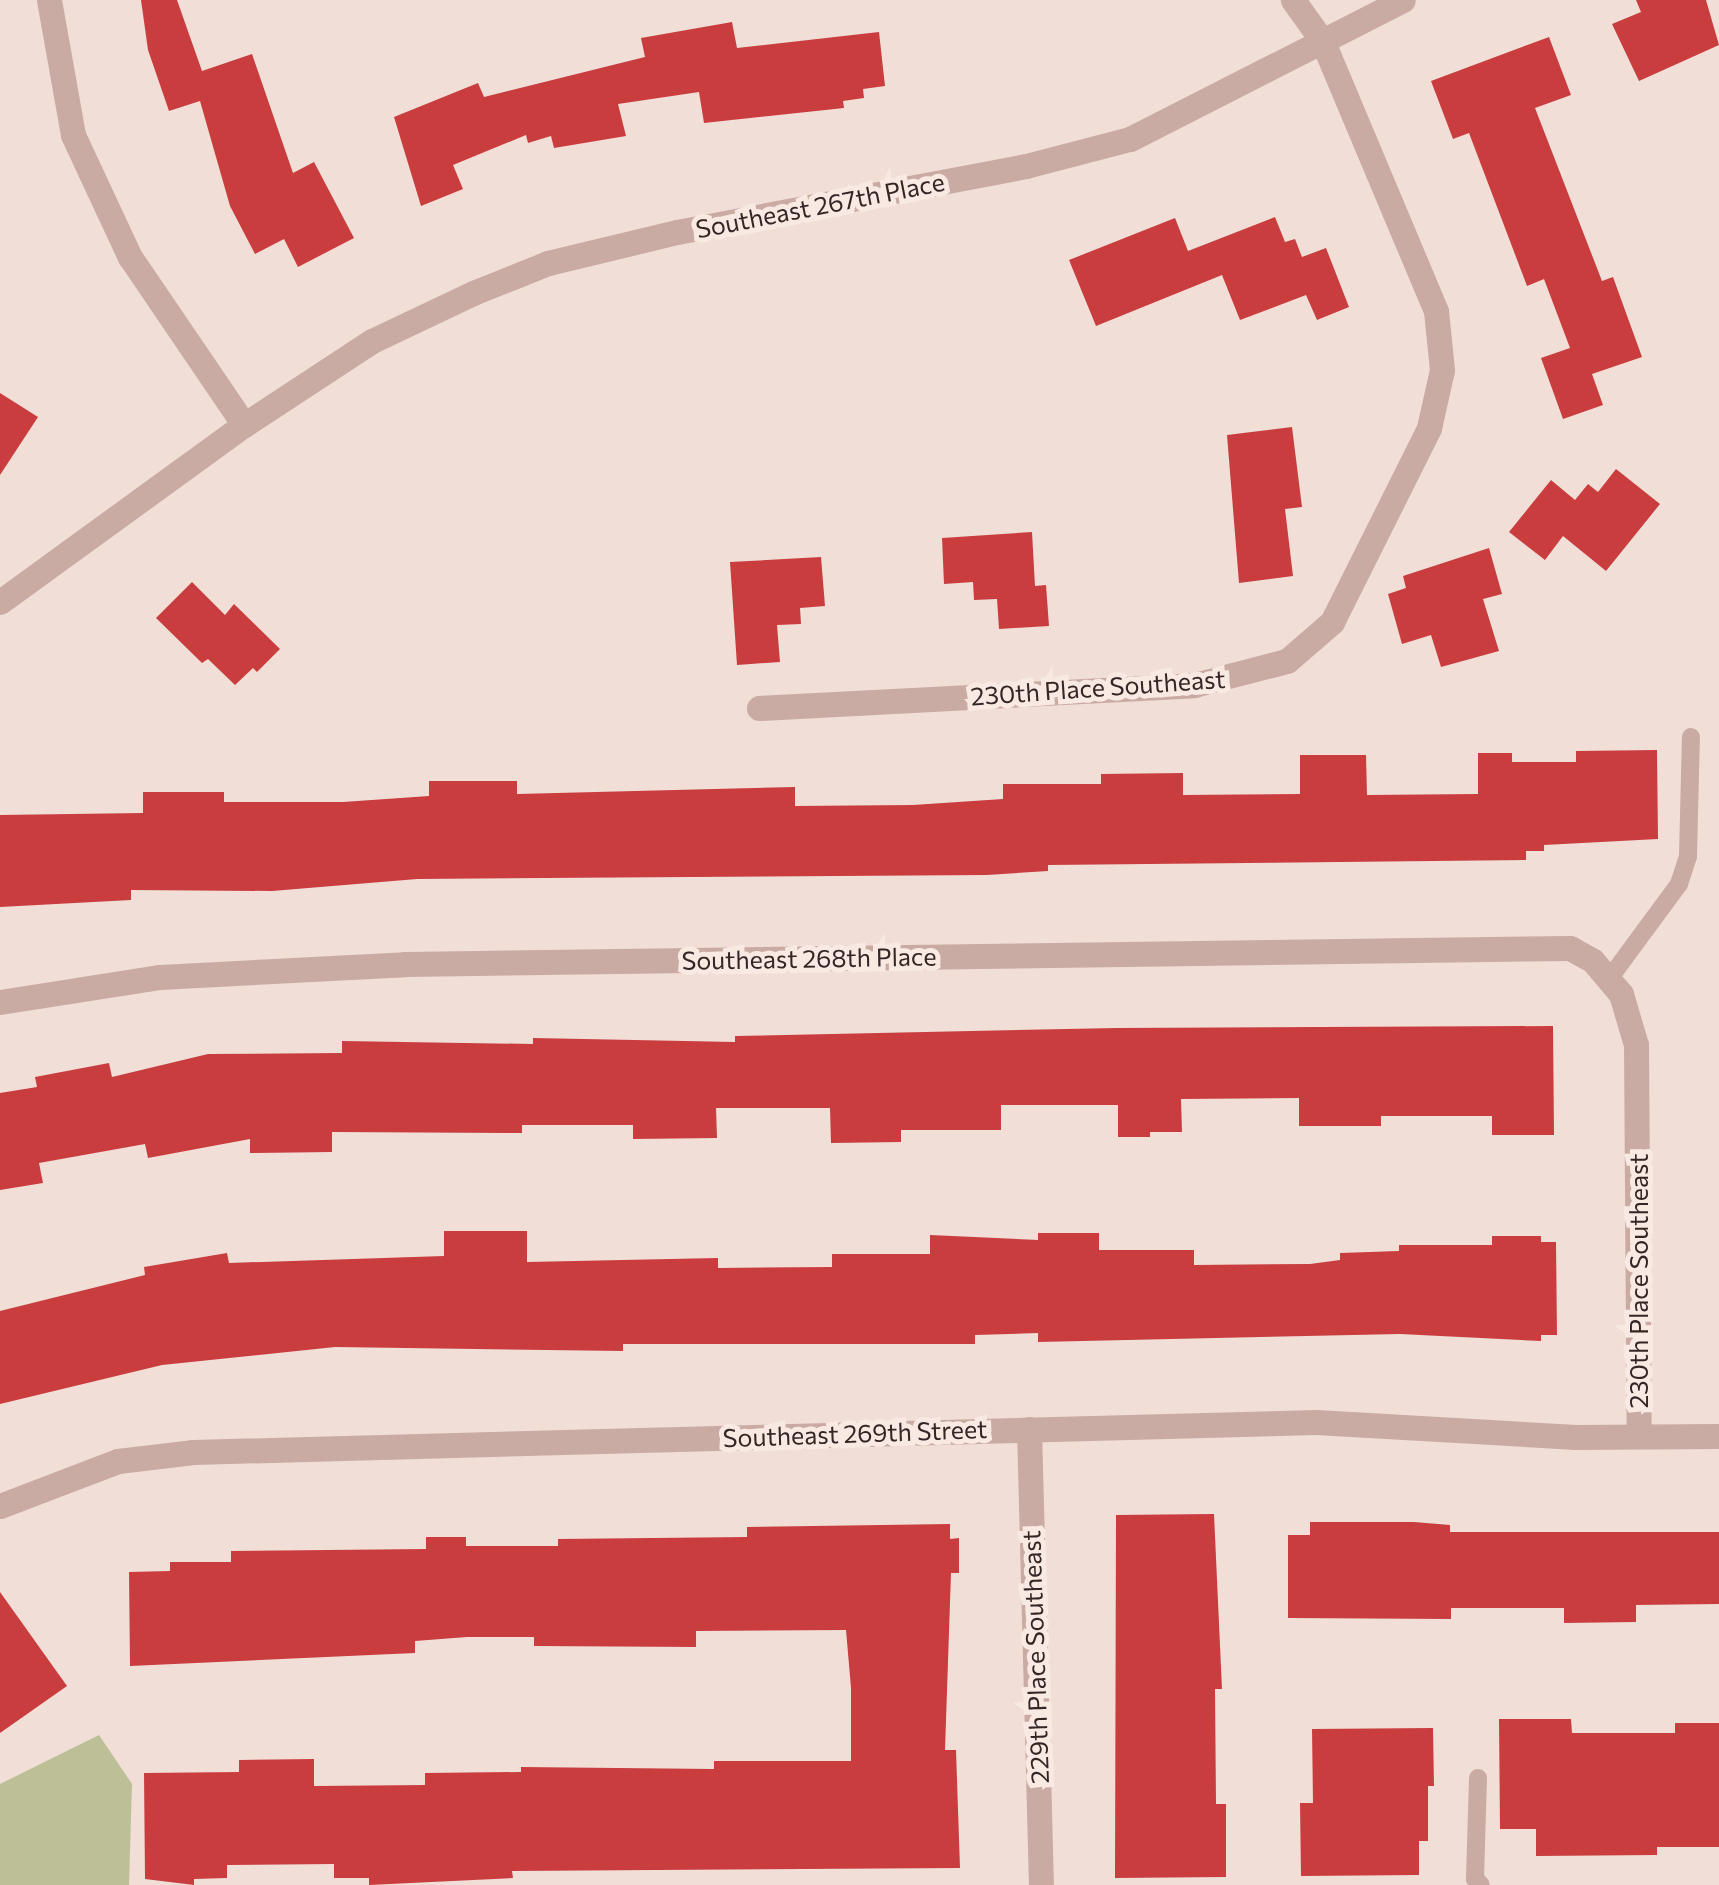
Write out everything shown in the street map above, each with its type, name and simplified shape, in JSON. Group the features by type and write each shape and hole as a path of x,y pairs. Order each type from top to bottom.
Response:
{"street":[{"path":"48,0 73,135 130,257 244,425"},
{"name":"230th Place Southeast","path":"759,708 1194,685 1287,661 1332,622 1430,428 1442,370 1436,311 1323,42 1293,0"},
{"name":"Southeast 267th Place","path":"0,602 244,425 372,341 548,262 1026,166 1130,138 1403,0"},
{"name":"Southeast 268th Place","path":"0,1002 160,977 405,964 1508,946 1570,948 1609,979"},
{"name":"230th Place Southeast","path":"1609,979 1621,994 1636,1045 1639,1436"},
{"name":"Southeast 269th Street","path":"0,1506 118,1461 193,1452 1316,1422 1719,1436"},
{"name":"229th Place Southeast","path":"1029,1429 1041,1885"}],"lane":[{"path":"1609,979 1680,884 1688,856 1691,736"},
{"path":"1478,1778 1475,1879 1481,1885"}],"green space":[{"path":"99,1735 132,1784 129,1885 0,1885 0,1784"}],"building":[{"path":"141,0 177,0 202,71 252,54 293,173 314,162 354,238 298,267 284,239 255,254 230,206 200,101 169,111 148,50"},
{"path":"1636,0 1706,0 1719,45 1639,81 1612,24 1641,12"},
{"path":"732,22 737,48 879,32 885,86 863,89 864,98 843,101 844,108 704,123 699,92 618,104 626,136 554,148 551,136 528,143 526,135 453,165 463,189 421,206 394,117 478,83 484,97 645,57 641,38"},
{"path":"1549,37 1571,95 1535,108 1602,281 1613,277 1642,357 1592,374 1603,405 1563,419 1541,358 1570,348 1544,279 1527,286 1469,133 1453,139 1431,81"},
{"path":"1275,217 1285,242 1295,239 1302,257 1326,248 1349,307 1317,320 1306,295 1240,320 1222,275 1096,326 1069,260 1175,218 1188,251"},
{"path":"0,393 38,417 0,475"},
{"path":"1292,427 1302,507 1285,509 1293,576 1239,583 1227,435"},
{"path":"1616,469 1660,504 1606,571 1563,536 1545,560 1509,532 1551,480 1575,500 1588,484 1598,492"},
{"path":"1032,532 1035,586 1046,585 1049,626 999,629 997,599 974,600 973,582 944,584 942,538"},
{"path":"1489,548 1502,594 1483,599 1499,651 1441,667 1431,635 1402,644 1388,594 1406,588 1403,576"},
{"path":"821,557 825,606 800,608 801,624 777,625 780,662 737,665 730,562"},
{"path":"192,582 225,615 234,604 280,649 257,672 253,668 235,685 208,659 202,663 156,618"},
{"path":"1657,750 1658,839 1544,845 1544,851 1526,851 1526,860 1048,865 1048,871 987,875 417,879 272,891 131,890 131,900 0,907 0,815 143,813 143,792 224,792 224,802 343,802 429,796 429,781 517,781 517,794 795,787 795,806 913,805 1003,799 1003,784 1101,784 1101,774 1183,773 1183,795 1300,794 1300,755 1366,755 1367,795 1478,794 1478,753 1512,753 1512,762 1576,762 1576,751"},
{"path":"1553,1026 1554,1135 1492,1135 1492,1116 1381,1116 1381,1126 1299,1126 1299,1098 1181,1099 1182,1132 1150,1132 1150,1137 1118,1137 1118,1105 1001,1105 1001,1130 901,1130 901,1142 831,1143 830,1108 716,1108 717,1138 633,1139 633,1125 522,1125 522,1133 332,1132 332,1152 250,1153 250,1139 148,1158 145,1144 39,1163 43,1183 0,1190 0,1093 37,1087 35,1077 109,1063 112,1077 208,1054 342,1053 342,1041 533,1044 533,1038 735,1042 735,1036 1117,1028"},
{"path":"444,1231 527,1231 527,1262 718,1258 718,1268 832,1267 832,1254 930,1254 930,1235 1038,1240 1038,1233 1099,1233 1099,1250 1194,1250 1194,1265 1310,1264 1340,1260 1340,1253 1399,1251 1399,1245 1492,1245 1492,1236 1541,1236 1541,1242 1556,1242 1557,1335 1541,1335 1541,1341 1400,1334 1038,1342 1038,1333 975,1335 975,1344 623,1344 623,1351 335,1347 162,1365 0,1404 0,1311 145,1275 144,1267 227,1253 229,1263 444,1256"},
{"path":"1214,1514 1222,1689 1215,1689 1216,1804 1226,1804 1226,1877 1115,1878 1116,1515"},
{"path":"1310,1522 1414,1522 1450,1525 1450,1532 1719,1532 1719,1604 1636,1605 1636,1622 1564,1623 1564,1608 1451,1608 1451,1619 1288,1618 1288,1535 1310,1535"},
{"path":"950,1524 950,1539 959,1538 959,1573 951,1573 945,1750 956,1750 960,1868 512,1871 513,1878 369,1885 369,1878 334,1878 334,1864 227,1865 227,1878 194,1879 194,1885 145,1879 144,1773 239,1772 239,1760 314,1759 314,1786 425,1785 425,1773 521,1772 521,1767 714,1769 714,1761 851,1761 851,1688 846,1630 696,1631 696,1647 534,1646 534,1637 467,1637 415,1641 415,1653 130,1666 129,1572 170,1571 170,1562 231,1562 231,1551 426,1549 426,1537 466,1537 466,1546 558,1546 558,1539 747,1537 747,1527"},
{"path":"0,1592 67,1686 0,1733"},
{"path":"1499,1719 1571,1719 1572,1733 1675,1733 1675,1723 1719,1723 1719,1847 1657,1847 1657,1855 1536,1856 1536,1829 1500,1829"},
{"path":"1433,1728 1434,1786 1428,1786 1428,1841 1419,1841 1419,1875 1301,1876 1300,1803 1313,1803 1312,1729"}]}
